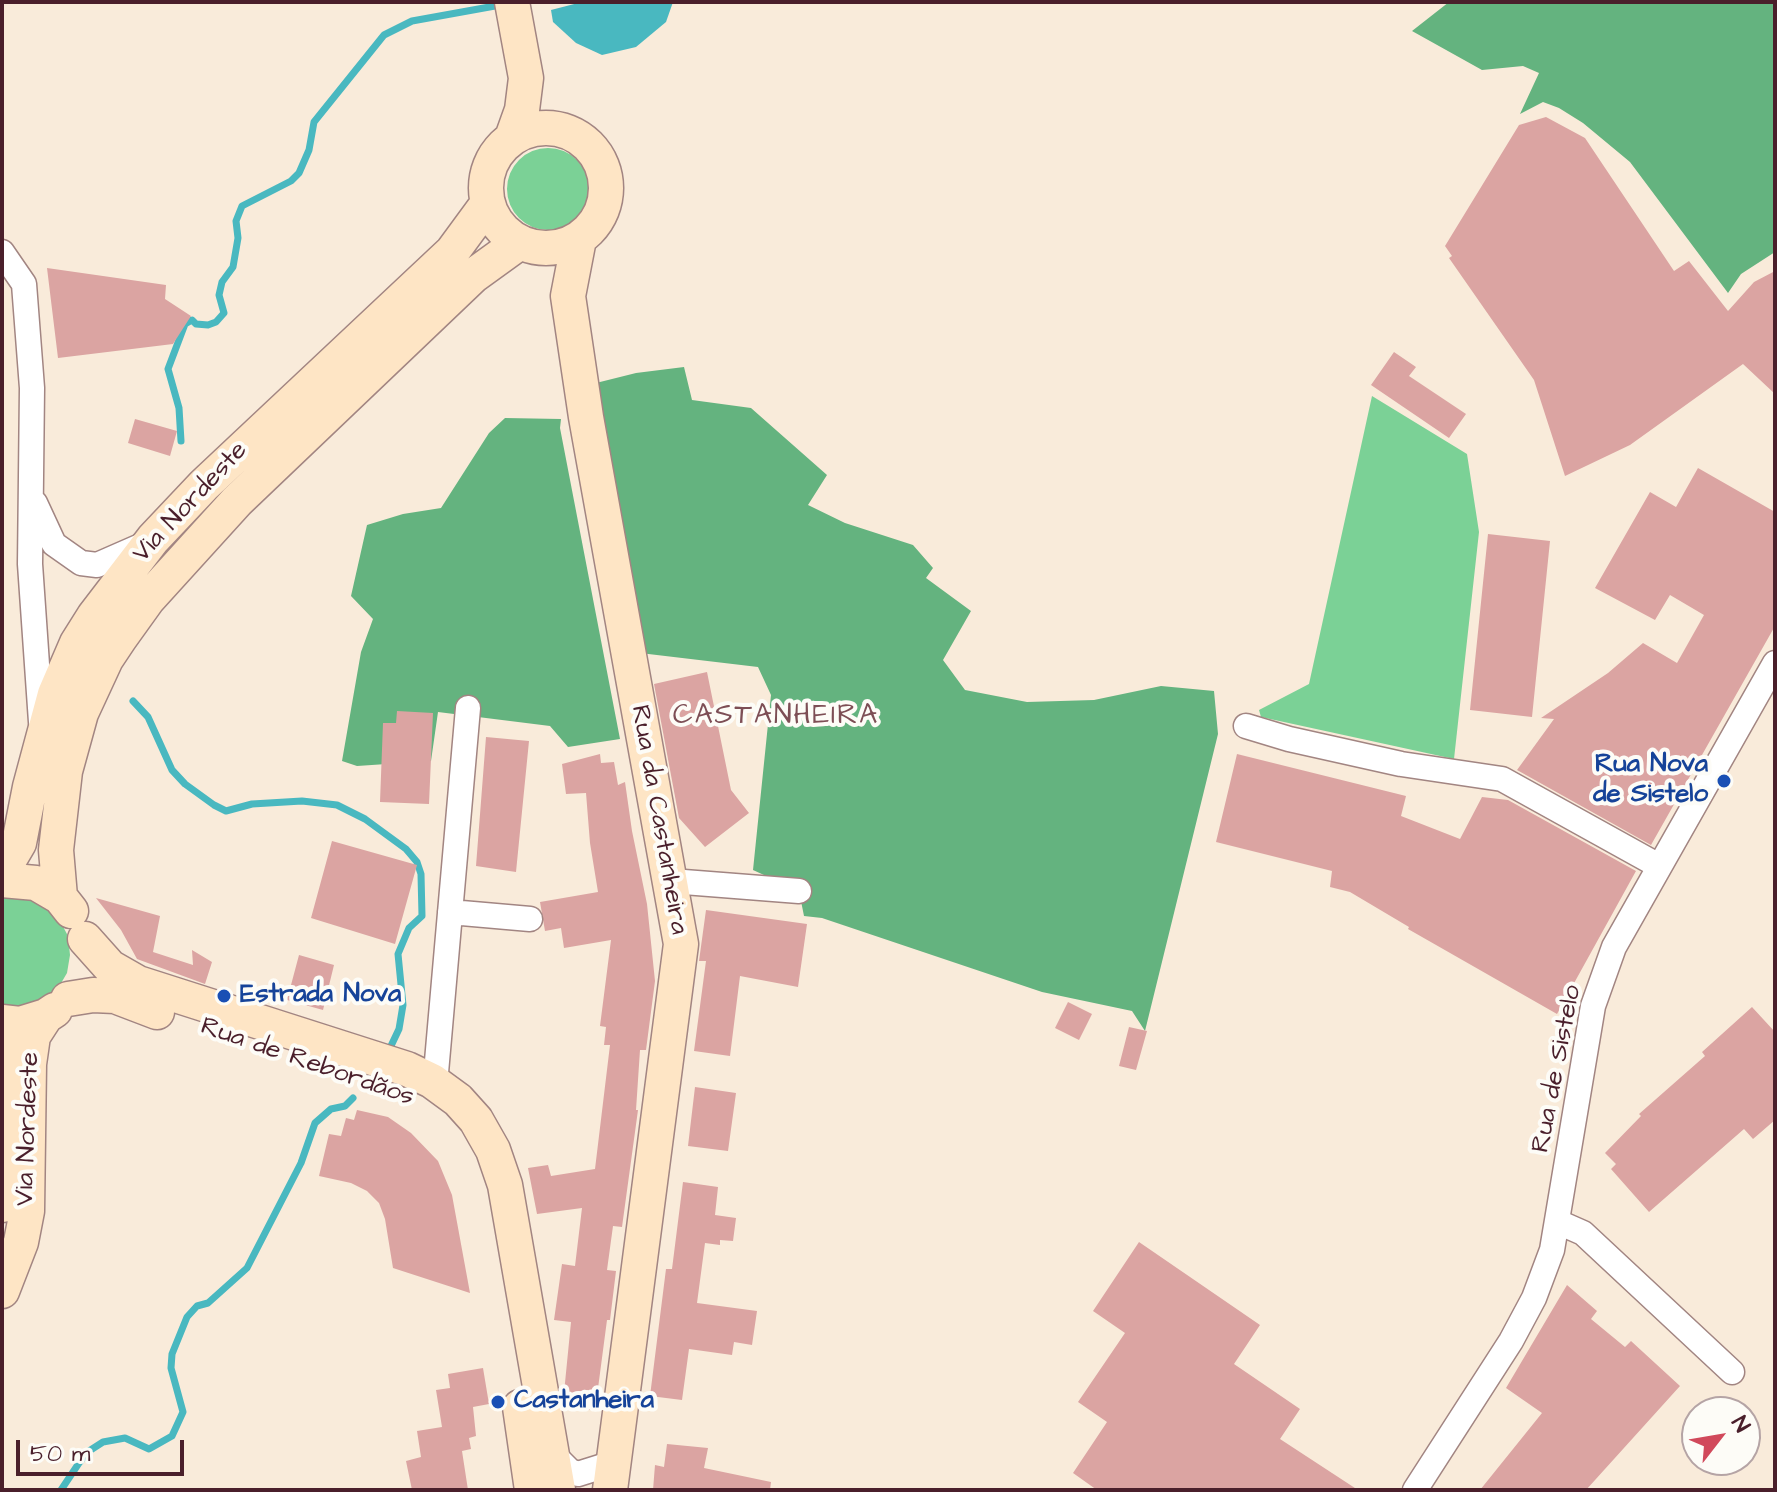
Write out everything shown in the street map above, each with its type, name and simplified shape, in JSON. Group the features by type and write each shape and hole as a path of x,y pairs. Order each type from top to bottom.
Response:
{"main road":[{"path":"512,2 526,78 522,110 512,138"},
{"path":"526,78 564,130"},
{"path":"546,127 564,130 579,137 594,150 604,169 607,189 603,209 594,226 579,239 555,248 524,244 505,232 494,219 486,184 490,166 512,138 528,130 546,127"},
{"name":"Via Nordeste","path":"2,872 19,843 42,740 59,684 77,643 94,616 153,539 204,485 452,252 488,203"},
{"name":"Rua da Castanheira","path":"579,239 572,262 568,296 586,417 681,944 611,1477"},
{"name":"Rua da Castanheira","path":"524,244 550,268 568,296"},
{"name":"Via Nordeste","path":"60,897 56,850 65,771 81,713 106,659 120,638 148,599 237,501 473,276 524,244"},
{"path":"2,880 36,883 60,897"},
{"name":"Rua de Rebordãos","path":"60,897 78,919 85,939 110,967 138,983 407,1069 458,1100 476,1120 493,1150 505,1185 554,1478"},
{"name":"Via Nordeste","path":"2,1291 21,1242 27,1211 29,1064 33,1036 82,974 85,939"},
{"name":"Rua de Rebordãos","path":"2,1022 20,1024 93,995 115,996 401,1090 435,1108 457,1129 482,1179 554,1478"},
{"name":"Via Nordeste","path":"2,1039 7,1063 2,1205"}],"street":[{"path":"2,252 24,284 32,388 30,564 42,740"},
{"path":"31,493 54,544 81,563 97,565 153,539"},
{"name":"Rua de Sistelo","path":"1415,1490 1511,1341 1534,1298 1552,1250 1593,1006 1614,947 1775,663"},
{"path":"435,1084 468,708"},
{"path":"1246,726 1401,764 1502,779 1659,866"},
{"path":"2,841 26,806"},
{"path":"671,881 799,891"},
{"path":"450,912 530,919"},
{"path":"1558,1222 1583,1233 1732,1372"},
{"path":"554,1478 570,1471 611,1477"}],"green space":[{"path":"1449,2 1775,2 1775,252 1741,274 1728,293 1630,162 1583,123 1559,108 1543,102 1520,114 1539,73 1523,66 1482,70 1412,31"},
{"path":"548,148 564,151 577,160 586,173 589,189 586,205 577,218 564,227 548,230 532,227 519,218 510,205 507,189 510,173 519,160 532,151"},
{"path":"684,367 692,400 751,408 827,475 808,505 845,523 913,545 933,568 926,578 971,611 943,660 965,690 1027,702 1094,700 1161,686 1214,691 1218,734 1145,1031 1132,1011 1042,992 822,918 804,916 799,891 753,870 771,695 758,667 640,653 596,383 636,373"},
{"path":"1372,396 1467,454 1479,532 1454,759 1261,717 1259,710 1309,684"},
{"path":"505,418 561,419 560,428 620,739 568,747 550,726 438,712 431,761 357,766 342,761 361,652 373,619 351,596 367,525 403,514 441,508 489,433"},
{"path":"2,897 28,898 45,905 59,919 68,936 70,955 67,973 57,990 43,1002 25,1010 2,1009"}],"water":[{"path":"582,2 673,2 666,22 636,47 602,55 576,43 553,22 551,10"}],"building":[{"path":"1546,117 1585,138 1674,271 1689,261 1728,311 1754,282 1775,271 1775,394 1743,364 1630,445 1565,476 1534,380 1449,258 1452,256 1445,246 1519,125"},
{"path":"47,268 166,285 165,299 191,316 173,344 58,358"},
{"path":"1394,352 1416,367 1409,376 1466,414 1449,438 1371,385"},
{"path":"135,419 177,431 170,456 128,443"},
{"path":"1698,468 1775,512 1775,626 1651,845 1517,770 1554,719 1541,718 1608,673 1643,643 1677,663 1704,615 1670,595 1655,620 1595,588 1650,492 1676,507"},
{"path":"1488,534 1550,541 1532,717 1470,710"},
{"path":"707,672 731,790 749,813 705,847 679,818 654,684"},
{"path":"397,711 433,713 429,804 380,802 383,723 396,723"},
{"path":"486,737 529,741 516,872 476,866"},
{"path":"600,754 601,763 614,762 618,785 625,782 647,904 655,981 646,1050 640,1050 638,1110 622,1227 613,1226 607,1270 616,1271 595,1411 576,1407 575,1403 563,1403 571,1322 554,1320 562,1264 575,1266 582,1208 537,1214 528,1168 548,1165 551,1176 595,1169 610,1045 604,1045 606,1027 600,1026 611,940 564,948 561,928 545,931 540,902 598,892 586,793 566,794 562,764"},
{"path":"1237,754 1406,796 1401,816 1460,839 1482,797 1508,800 1636,871 1557,1014 1408,929 1350,892 1330,887 1332,871 1216,842"},
{"path":"332,841 417,865 395,944 311,918"},
{"path":"96,898 160,916 153,952 193,965 192,950 212,962 205,984 137,959 121,930"},
{"path":"706,910 807,924 798,987 740,976 730,1056 694,1051 706,961 699,961"},
{"path":"299,955 334,965 323,1010 287,1000"},
{"path":"1068,1002 1092,1014 1079,1040 1055,1028"},
{"path":"1752,1007 1775,1032 1775,1120 1753,1139 1744,1129 1649,1212 1611,1169 1616,1164 1605,1153 1641,1116 1639,1114 1705,1056 1702,1052"},
{"path":"1129,1027 1147,1031 1136,1070 1119,1066"},
{"path":"695,1087 736,1093 728,1151 688,1146"},
{"path":"357,1110 388,1117 411,1133 438,1161 452,1195 470,1293 393,1268 385,1219 379,1203 367,1191 351,1183 319,1176 329,1134 341,1136 346,1118 354,1120"},
{"path":"683,1182 718,1187 715,1215 736,1218 733,1241 720,1240 720,1245 705,1243 697,1303 757,1311 752,1345 734,1342 732,1355 689,1349 682,1400 650,1396 666,1269 672,1269"},
{"path":"1139,1242 1260,1325 1234,1364 1300,1409 1280,1439 1358,1490 1097,1490 1073,1473 1107,1422 1078,1402 1125,1333 1093,1311"},
{"path":"1567,1285 1597,1311 1591,1319 1625,1347 1631,1341 1680,1386 1586,1490 1480,1490 1542,1413 1506,1388"},
{"path":"483,1368 489,1404 473,1407 476,1436 469,1438 471,1449 462,1451 468,1490 412,1490 406,1461 421,1457 417,1431 442,1427 436,1390 450,1388 448,1374"},
{"path":"667,1444 708,1448 704,1468 771,1482 770,1490 653,1490 655,1465 664,1467"}],"waterway":[{"path":"181,441 179,408 168,369 185,324 192,320 196,324 208,325 224,313 219,295 222,282 233,267 238,238 236,221 242,206 291,181 299,173 309,150 314,122 384,35 412,21 495,6"},
{"path":"133,701 148,717 172,770 185,784 214,805 226,811 252,804 302,801 337,805 365,819 406,849 417,862 421,874 422,916 409,928 398,954 403,1005 399,1029 390,1048"},
{"path":"61,1490 89,1451 103,1442 125,1438 149,1449 172,1436 183,1412 171,1368 172,1354 187,1317 197,1306 208,1303 247,1268 301,1163 315,1123 331,1109 345,1106 353,1098"}],"place":[{"name":"Rua Nova de Sistelo","path":"1724,781"},
{"name":"Estrada Nova","path":"224,996"},
{"name":"Castanheira","path":"498,1402"}],"district":[{"name":"CASTANHEIRA","path":"776,717"}]}
